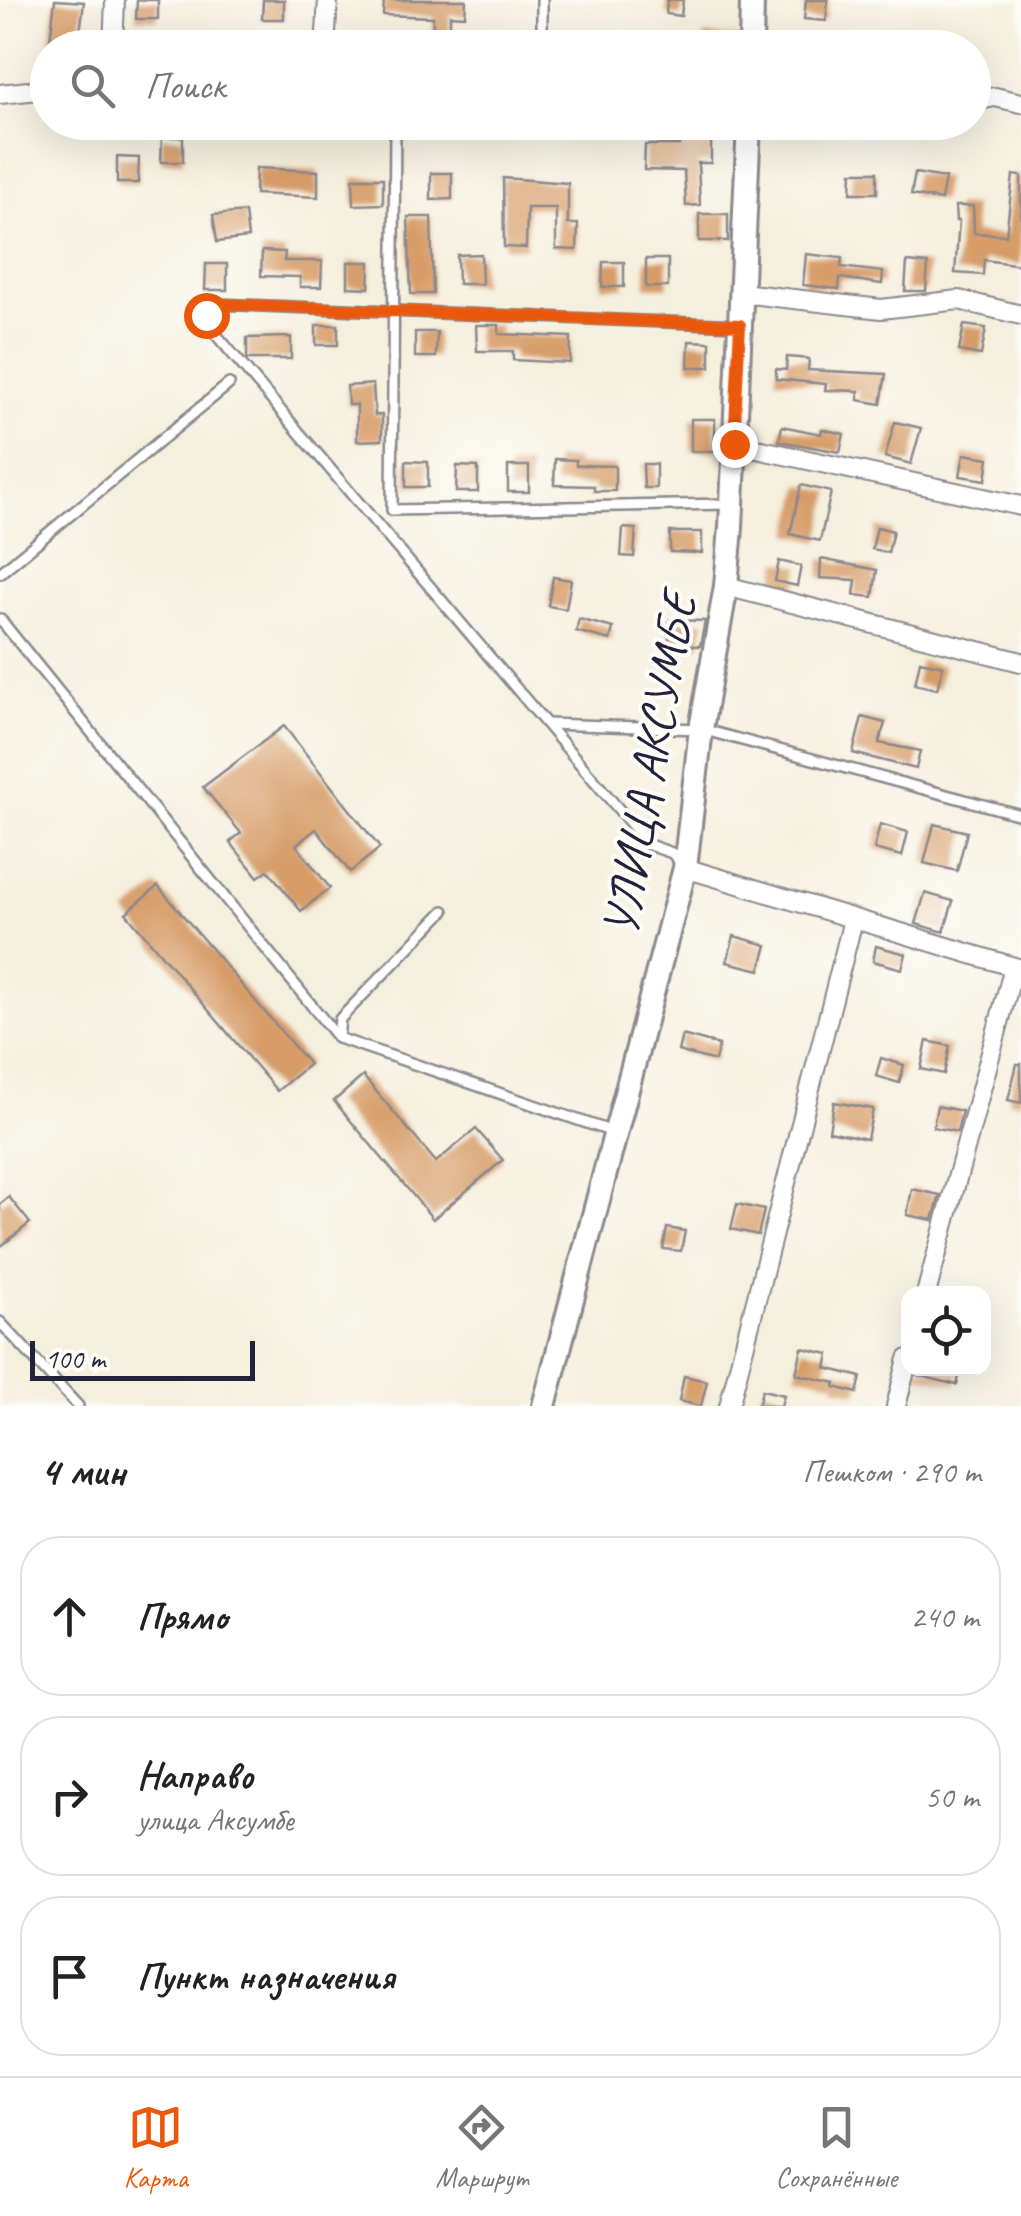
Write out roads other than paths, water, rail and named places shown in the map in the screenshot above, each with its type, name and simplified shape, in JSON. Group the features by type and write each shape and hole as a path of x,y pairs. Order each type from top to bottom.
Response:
{"main road":[{"path":"751,30 752,0"},
{"name":"УЛИЦА АКСУМБЕ","path":"544,1406 684,868 701,729 726,586 748,140"}],"street":[{"path":"113,30 115,0"},
{"path":"327,30 328,0"},
{"path":"0,94 30,91"},
{"path":"991,98 1021,103"},
{"path":"742,293 881,309 960,300 1021,314"},
{"path":"734,444 1021,506"},
{"path":"726,586 1021,662"},
{"path":"684,868 1017,968 928,1286"},
{"path":"729,1406 854,920"},
{"path":"896,1406 904,1376"}],"lane":[{"path":"542,0 542,30"},
{"path":"392,510 396,140"},
{"path":"684,868 672,852 650,845 208,325 206,315 215,304 740,325"},
{"path":"0,573 229,384"},
{"path":"377,524 392,510 732,504"},
{"path":"0,619 338,1038 616,1133"},
{"path":"547,724 701,729 1021,815"},
{"path":"338,1038 340,1020 444,910"},
{"path":"0,1322 78,1406"}]}
